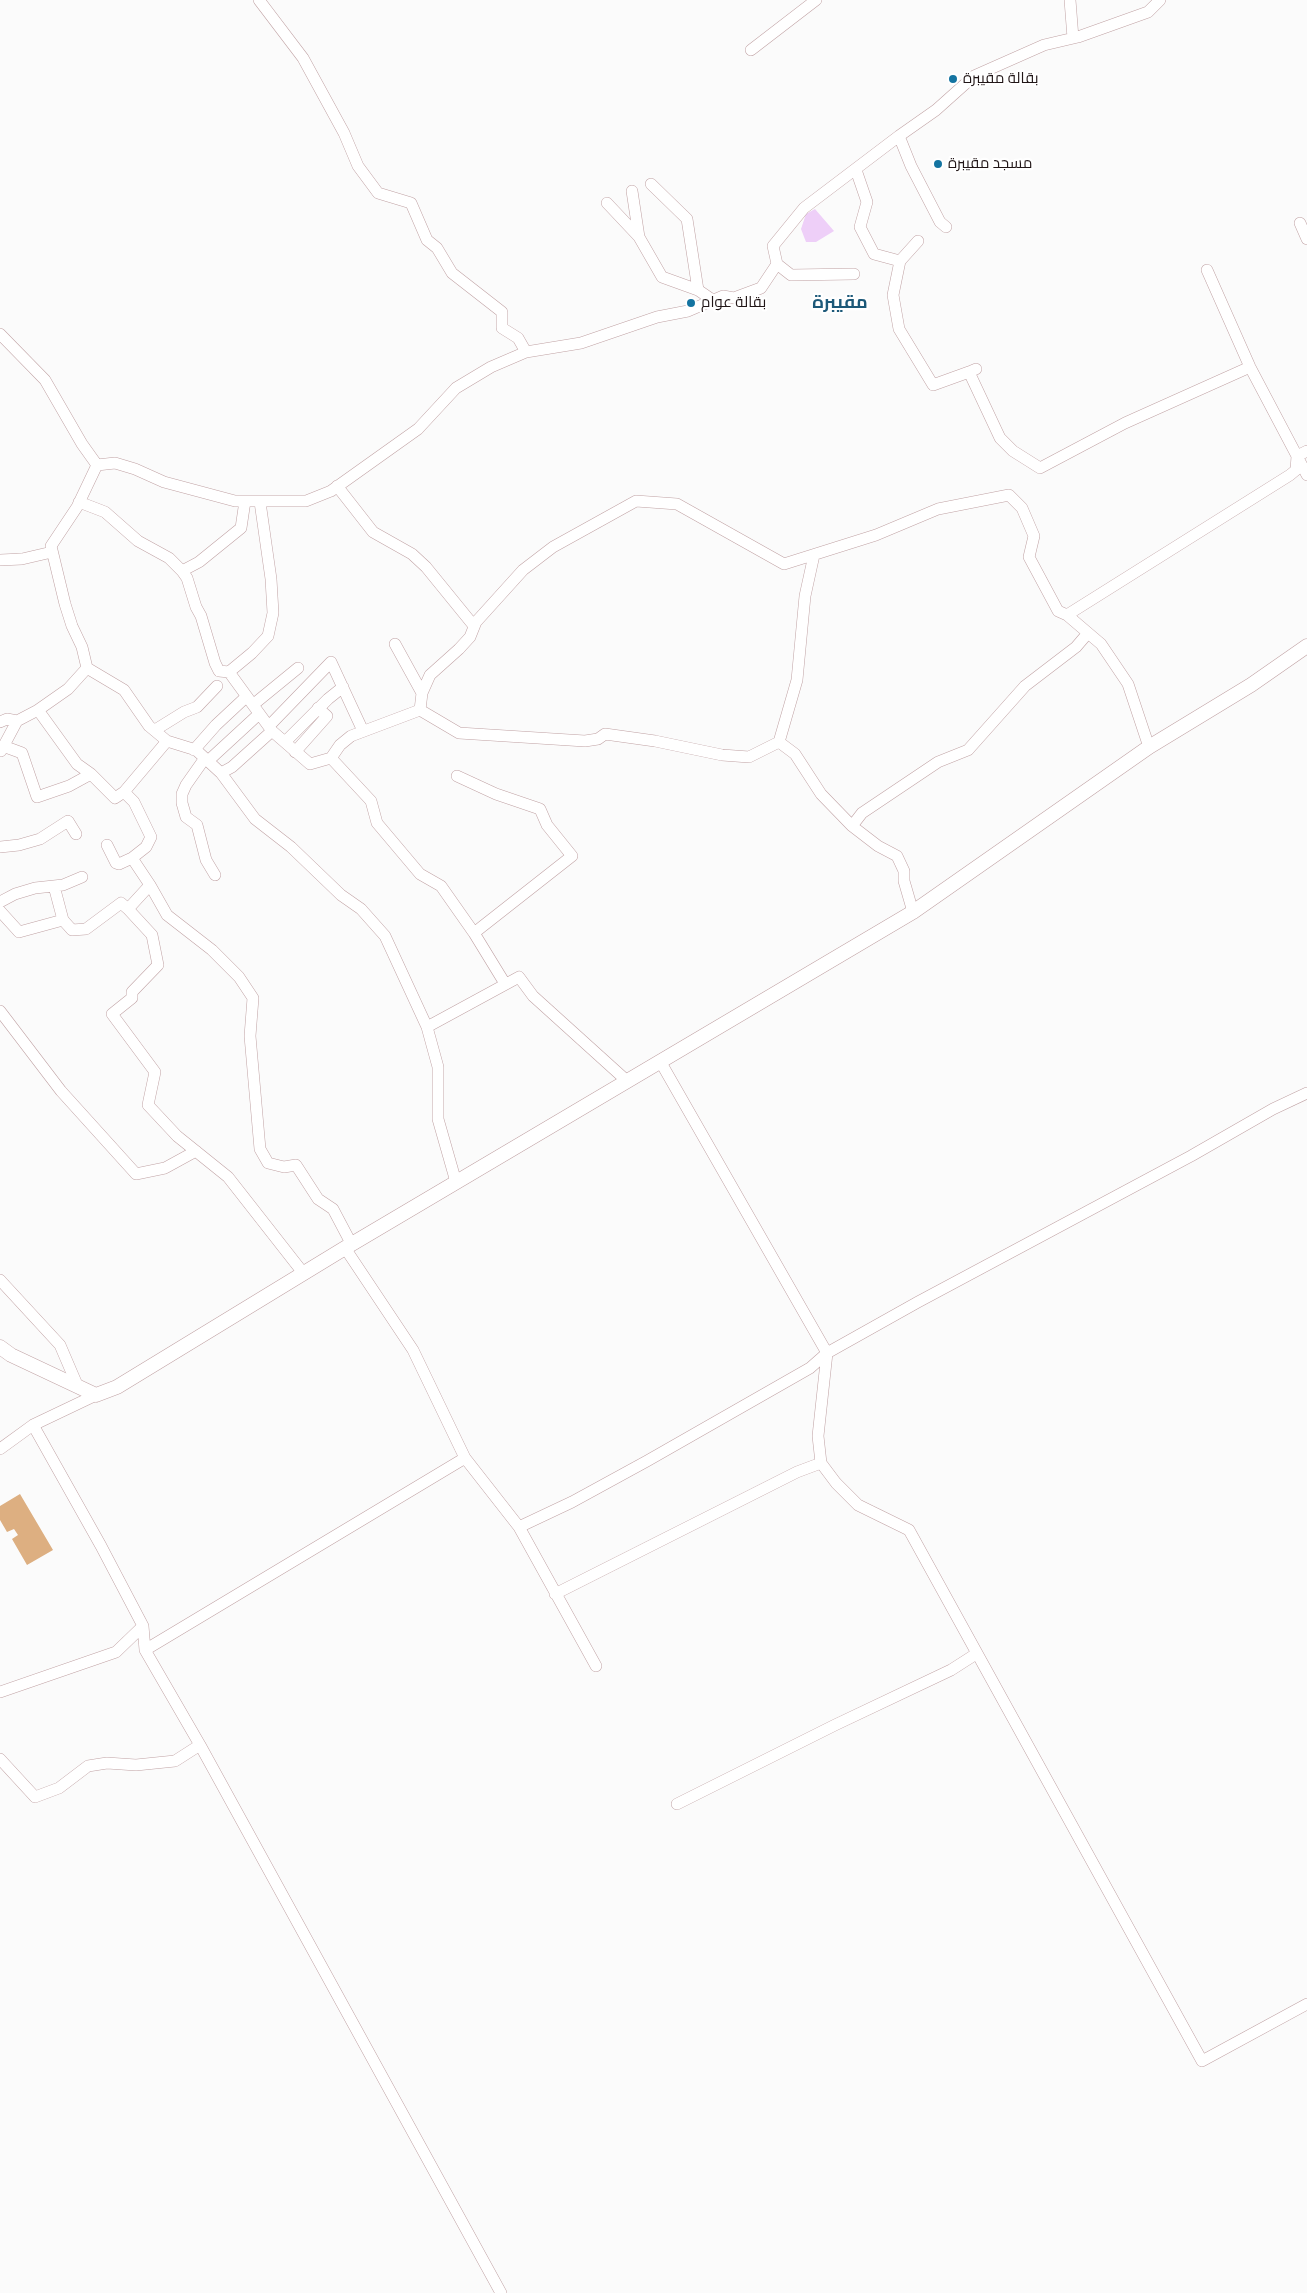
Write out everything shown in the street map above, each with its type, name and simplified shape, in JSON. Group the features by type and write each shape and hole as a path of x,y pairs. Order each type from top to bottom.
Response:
{"street":[{"path":"259,0 303,58 363,173 378,193 411,203 427,240 437,248 452,273 502,312 502,328 518,338 526,352"},
{"path":"751,50 816,0"},
{"path":"1070,0 1073,38"},
{"path":"854,274 791,275 777,264 773,246 804,208 936,110 974,76 1044,45 1073,38 1148,12 1160,0"},
{"path":"899,136 911,166 940,222 946,227"},
{"path":"856,170 867,202 860,227 874,254 900,261"},
{"path":"651,184 687,219 698,290"},
{"path":"632,192 639,237"},
{"path":"607,203 639,237 662,278 698,290 714,300"},
{"path":"1300,223 1307,239"},
{"path":"918,241 900,261 892,295 899,329 912,348 930,384 936,385 972,370 1000,438 1013,451 1040,468 1125,423 1250,367"},
{"path":"97,465 115,463 200,493 245,501 306,501 337,486 418,430 456,388 491,367 526,352 581,343 657,317 688,311 723,296 734,298 761,288 777,264"},
{"path":"1207,270 1250,367 1302,453 1307,475"},
{"path":"0,334 44,380 82,444 97,465"},
{"path":"1067,615 1290,476 1296,470 1302,453"},
{"path":"97,465 79,502 51,546 70,619 82,646 87,668 124,690 155,730 167,741 194,750 207,760 221,773 255,819 292,847 341,895 361,909 385,936 427,1027 438,1067 438,1119 456,1182"},
{"path":"337,486 374,532 412,554 426,567 474,626"},
{"path":"420,710 422,693 430,674 470,637 474,626 523,570 553,547 636,501 677,504 784,564 876,535 938,509 1009,495 1022,508 1034,536 1029,557 1058,611 1067,615 1101,644 1128,684 1149,747"},
{"path":"182,571 199,562 241,528 245,501"},
{"path":"79,502 105,512 138,541 169,558 182,571 187,578 196,607 204,622 214,662 219,671 229,672 252,654 268,636 273,613 271,579 260,502"},
{"path":"0,560 22,559 52,552"},
{"path":"420,710 459,733 585,741 598,739 605,734 655,740 722,755 749,757 779,742 797,680 805,596 814,554"},
{"path":"852,826 862,813 938,762 968,750 1025,686 1076,647 1088,633"},
{"path":"395,644 422,693"},
{"path":"0,1449 33,1425 117,1387 456,1182 913,912 1149,747 1250,685 1307,646"},
{"path":"221,773 232,766 271,728 331,662 363,731"},
{"path":"0,722 7,720 17,721 38,710 68,689 87,668"},
{"path":"215,875 206,860 197,825 186,817 182,803 182,794 186,785 253,705 298,668"},
{"path":"229,672 271,728 310,764 331,758 340,745 351,736 420,710"},
{"path":"155,730 184,712 197,707 217,686"},
{"path":"285,742 318,708 344,687"},
{"path":"194,750 216,725 253,705"},
{"path":"296,752 327,716 318,708"},
{"path":"38,710 72,758 116,798 124,792 167,741"},
{"path":"17,721 1,750 22,753 37,797 69,786 91,774"},
{"path":"779,742 795,754 821,794 852,826 878,846 897,856 904,871 913,912"},
{"path":"331,758 371,802 377,824 388,837 420,874 441,886 474,932 504,982"},
{"path":"457,776 496,794 540,808 547,826 572,856 474,932"},
{"path":"107,845 116,863 119,864 132,858 146,847 151,837 134,802 124,792"},
{"path":"0,846 19,845 40,839 68,822 76,834"},
{"path":"132,858 168,915 212,950 239,977 253,998 250,1036 260,1149 268,1162 284,1167 296,1165 318,1199 333,1209 348,1247 412,1350 466,1458 519,1527 596,1666"},
{"path":"0,902 14,894 63,885 82,877"},
{"path":"128,909 150,885"},
{"path":"54,886 63,920 72,930 86,929 121,903 152,934 158,965 132,992 132,998 112,1014 155,1072 148,1105 177,1136 228,1177 304,1274"},
{"path":"0,911 19,932 63,920"},
{"path":"427,1027 504,982 519,977 533,996 627,1081"},
{"path":"0,1011 61,1090 136,1174 165,1168 196,1151"},
{"path":"660,1061 827,1353 818,1436 821,1463 836,1483 858,1505 909,1530 1202,2061 1307,2004"},
{"path":"519,1527 572,1502 647,1461 810,1368 827,1353 918,1302 1191,1156 1273,1109 1307,1093"},
{"path":"0,1280 60,1345 78,1387"},
{"path":"0,1348 96,1395"},
{"path":"33,1425 101,1546 143,1626 145,1650 200,1745 501,2293"},
{"path":"145,1650 466,1458"},
{"path":"555,1594 796,1472 821,1463"},
{"path":"0,1692 116,1652 143,1626"},
{"path":"677,1804 951,1670 976,1654"},
{"path":"0,1760 7,1764 34,1797 59,1788 88,1766 107,1763 136,1765 175,1762 200,1745"}],"shaded area":[{"path":"815,209 834,231 816,242 806,242 801,229 806,214"},
{"path":"20,1494 53,1550 27,1565 12,1539 18,1535 14,1529 7,1532 0,1520 0,1506"}],"place":[{"name":"بقالة مقيبرة","path":"953,79"},
{"name":"مسجد مقيبرة","path":"938,164"},
{"name":"بقالة عوام","path":"691,303"}],"district":[{"name":"مقيبرة","path":"840,303"}]}
